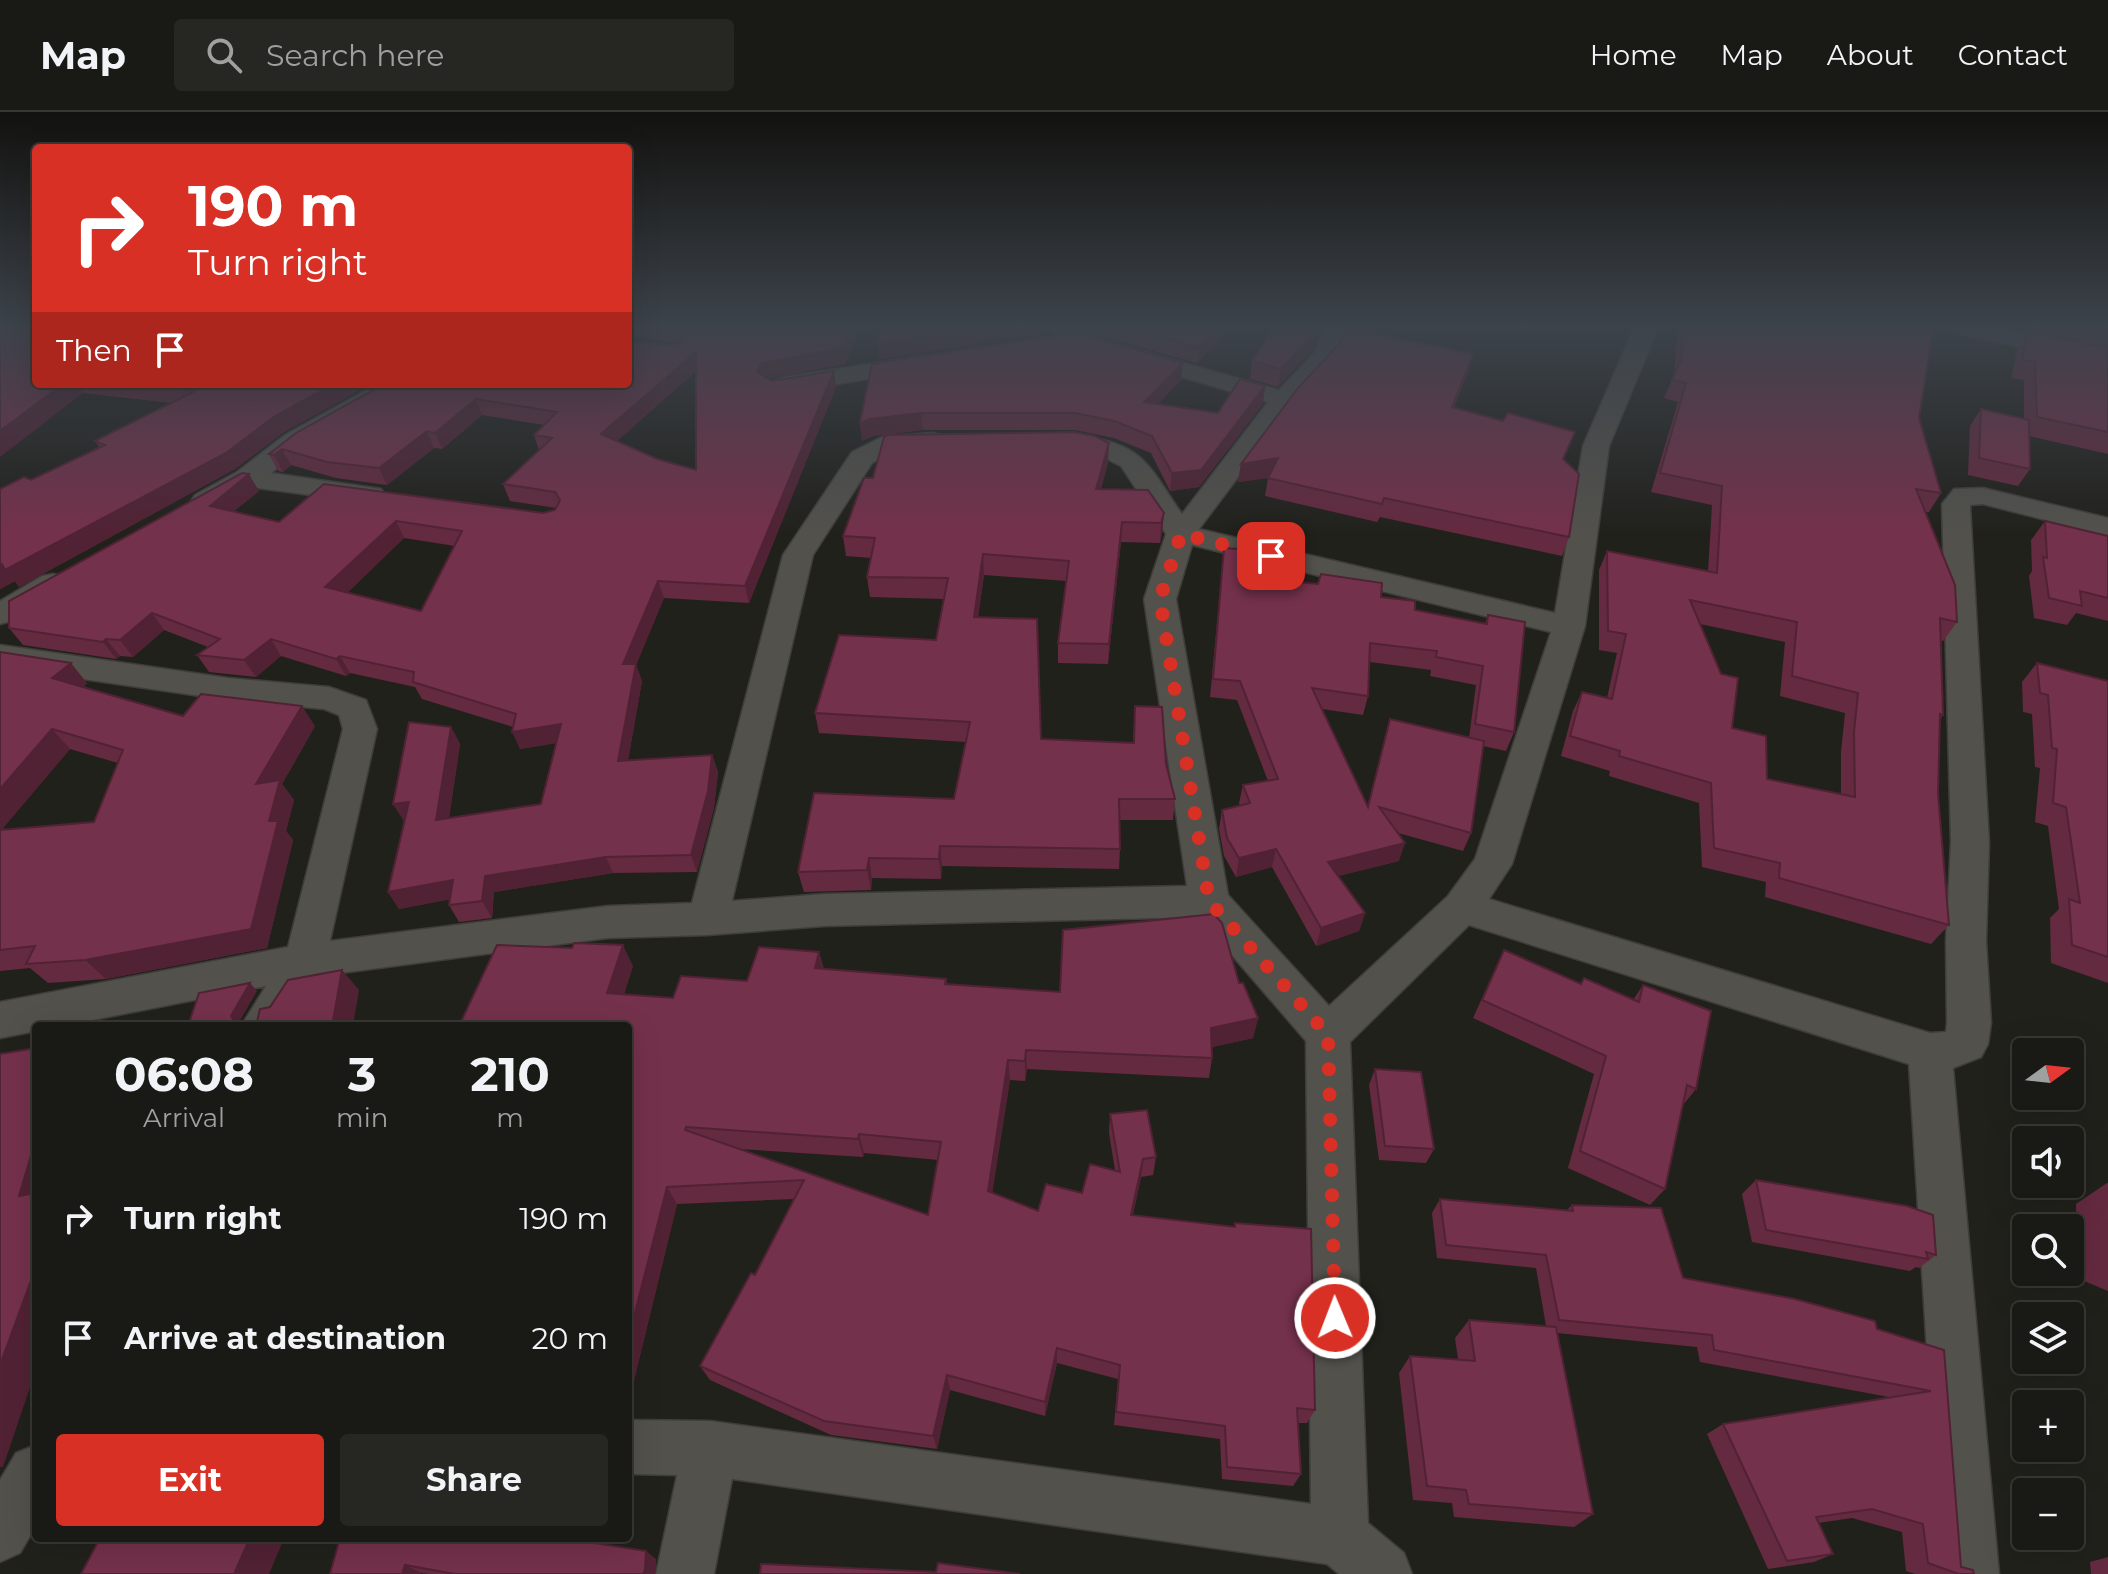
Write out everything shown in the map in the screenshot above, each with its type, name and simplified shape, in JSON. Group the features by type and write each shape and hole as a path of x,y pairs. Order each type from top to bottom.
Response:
{"street":[{"path":"180,514 247,478 294,441 374,396"},
{"path":"1274,396 1284,399"},
{"path":"1287,396 1181,534 1160,599 1209,901 1328,1035 1340,1537"},
{"path":"1328,1035 1462,907 1493,864 1569,626 1596,446 1617,396"},
{"path":"708,919 798,555 862,458 882,445 968,441"},
{"path":"1029,441 1074,441 1103,447 1131,460 1181,534 1569,626"},
{"path":"247,478 399,498"},
{"path":"1462,907 1930,1052 1943,1053 1966,1044 1969,1023 1966,941 1970,842 1956,504 1964,495 1983,496 2108,527"},
{"path":"0,614 72,572"},
{"path":"0,656 228,689 329,698 354,708 360,729 305,961 266,1022"},
{"path":"0,1020 305,961 608,922 708,919 824,910 1209,901"},
{"path":"1930,1052 1970,1574"},
{"path":"632,1447 710,1448 1340,1537 1383,1574"},
{"path":"685,1574 710,1448"},
{"path":"0,1476 32,1467"},
{"path":"0,1533 32,1480"}],"building":[{"path":"0,396 47,396 0,431"},
{"path":"185,396 311,396 275,416 226,453 5,570 0,565 0,489 24,477 31,480 105,445 95,441"},
{"path":"362,396 645,396 601,434 657,459 696,470 696,396 824,396 745,586 658,581 623,664 636,664 618,761 712,755 708,791 691,855 606,857 485,876 482,901 449,905 453,880 388,892 409,802 393,804 409,722 451,727 436,820 541,804 561,724 512,732 516,714 413,682 414,672 340,656 336,659 271,639 244,660 197,655 220,639 152,613 120,640 106,639 103,642 9,628 9,601 242,473 249,474 210,506 279,522 324,484 543,513 555,510 560,500 555,492 503,484 552,438 534,435 557,412 476,399 435,433 427,431 379,468 327,462 282,449 274,455 269,454 296,433","holes":["396,521 462,531 421,611 325,587"]},
{"path":"865,396 1150,396 1144,402 1218,413 1229,396 1257,396 1201,470 1172,473 1152,436 1114,421 1075,413 921,413 860,423"},
{"path":"1292,396 1456,396 1452,407 1503,421 1508,413 1575,432 1563,459 1579,474 1569,537 1384,498 1382,504 1268,478 1278,458 1241,464"},
{"path":"1682,396 1922,396 1919,418 1941,493 1916,489 1955,585 1957,622 1940,618 1943,715 1940,714 1938,794 1949,925 1779,878 1780,863 1714,848 1711,783 1619,756 1620,751 1570,736 1582,692 1612,699 1626,634 1608,631 1607,551 1717,573 1722,486 1660,473","holes":["1690,600 1797,622 1792,676 1858,693 1854,732 1855,797 1767,779 1766,736 1732,728 1738,678 1721,674"]},
{"path":"2036,396 2108,396 2108,432 2037,417"},
{"path":"1981,409 2029,420 2030,469 1979,458"},
{"path":"1074,432 1095,436 1109,443 1096,489 1148,490 1164,513 1161,523 1122,522 1109,644 1058,643 1069,561 983,554 974,617 1037,619 1041,739 1134,743 1135,706 1162,707 1166,764 1175,799 1119,799 1120,849 940,846 939,859 869,858 867,870 798,872 814,793 954,799 970,722 815,713 839,635 936,640 948,578 867,577 875,538 843,536 864,478 873,478 884,437"},
{"path":"2045,521 2108,536 2108,598 2080,591 2082,606 2049,598 2043,557 2047,558"},
{"path":"1224,548 1252,550 1250,578 1318,584 1321,574 1382,583 1381,597 1415,601 1415,610 1487,624 1488,615 1525,622 1514,732 1475,724 1483,666 1436,657 1437,651 1370,643 1368,696 1312,688 1368,807 1390,719 1484,741 1471,833 1379,807 1405,843 1328,862 1365,913 1321,928 1276,849 1239,858 1227,838 1222,810 1250,803 1243,785 1278,779 1240,681 1213,679"},
{"path":"0,652 71,663 52,678 183,716 201,694 302,706 256,784 280,780 269,821 278,821 251,929 85,960 26,964 35,946 0,950 0,830 94,822 123,750 52,729 0,789"},
{"path":"2037,663 2108,681 2108,957 2072,945 2069,899 2080,903 2066,807 2053,803 2057,749 2052,748 2048,695 2040,693"},
{"path":"1214,914 1222,923 1239,983 1243,983 1258,1018 1211,1028 1212,1058 1026,1050 1025,1061 1008,1060 988,1191 1038,1211 1046,1184 1082,1193 1090,1164 1120,1172 1110,1114 1147,1110 1156,1157 1143,1159 1131,1215 1235,1227 1235,1223 1311,1229 1315,1410 1297,1408 1301,1474 1227,1467 1225,1426 1116,1412 1120,1365 1057,1348 1045,1402 947,1375 933,1436 824,1421 700,1366 751,1273 755,1275 804,1180 667,1187 632,1324 632,1022 461,1022 497,945 572,948 574,943 623,945 607,993 673,998 681,976 747,981 759,947 819,952 815,968 946,979 945,984 1060,992 1063,930","holes":["686,1127 858,1139 859,1134 941,1142 928,1215 685,1130"]},
{"path":"1504,950 1581,984 1584,978 1639,1002 1643,985 1711,1011 1696,1089 1687,1085 1665,1189 1580,1151 1606,1056 1482,1000"},
{"path":"342,970 333,1022 257,1022 260,1009 270,1007 288,980"},
{"path":"250,983 231,1016 234,1021 189,1022 199,993"},
{"path":"32,1049 32,1152 19,1196 32,1194 32,1278 0,1365 0,1054"},
{"path":"1375,1069 1421,1072 1434,1149 1385,1146"},
{"path":"1756,1180 1907,1206 1933,1215 1936,1255 1926,1252 1928,1259 1766,1230"},
{"path":"1440,1199 1573,1211 1572,1205 1661,1208 1683,1278 1795,1299 1875,1321 1877,1329 1944,1350 1961,1567 1973,1570 1974,1574 1959,1574 1928,1563 1923,1524 1872,1509 1816,1517 1833,1554 1787,1561 1723,1424 1931,1391 1714,1350 1712,1335 1559,1320 1546,1255 1446,1245"},
{"path":"1469,1320 1556,1327 1593,1514 1469,1504 1466,1490 1427,1486 1410,1356 1475,1361"},
{"path":"98,1542 248,1542 234,1574 81,1574"},
{"path":"339,1542 589,1542 646,1551 643,1574 455,1574 405,1565 402,1574 330,1574"},
{"path":"938,1563 1020,1574 760,1574 761,1564 936,1572"}],"route":[{"path":"1271,556 1181,534 1160,599 1209,901 1328,1035 1335,1318"}]}
